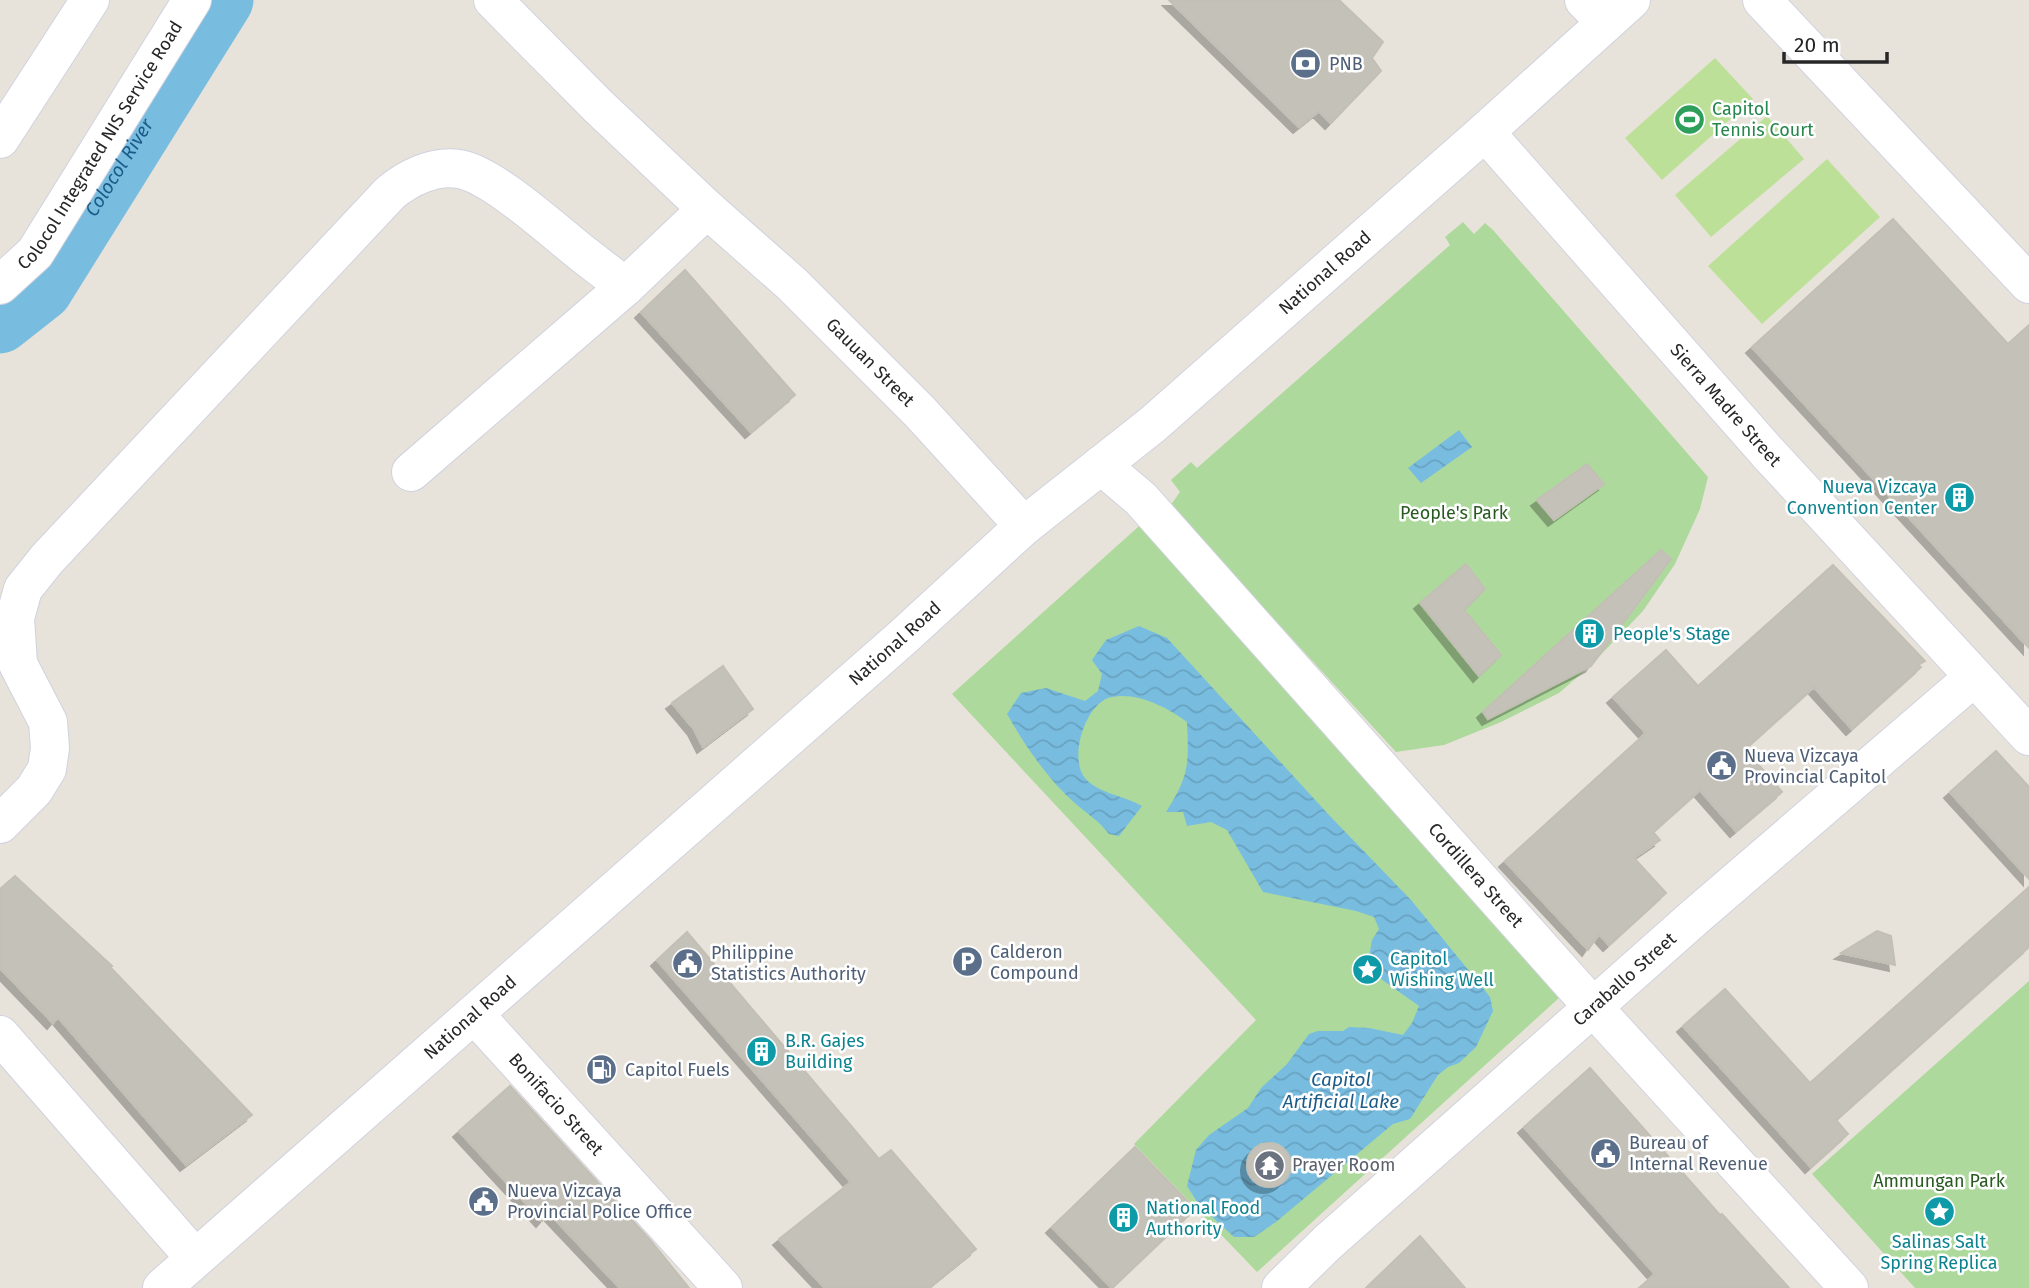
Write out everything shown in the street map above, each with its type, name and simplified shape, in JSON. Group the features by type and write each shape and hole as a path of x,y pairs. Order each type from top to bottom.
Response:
{"street":[{"path":"0,139 90,0"},
{"name":"Colocol Integrated NIS Service Road","path":"0,285 36,253 192,0"},
{"name":"Gauuan Street","path":"494,0 598,106 812,303 920,412 1024,526"},
{"path":"1762,0 2029,284"},
{"name":"National Road","path":"162,1288 194,1257 903,637 1024,526 1152,425 1485,132 1607,7"},
{"name":"Sierra Madre Street","path":"1485,132 1767,452 2029,736"},
{"path":"0,824 34,790 47,769 50,748 48,722 18,664 15,618 23,589 47,559 390,193 406,180 419,175 461,169 517,200 625,286"},
{"path":"411,472 625,286 707,209"},
{"name":"Cordillera Street","path":"1101,465 1141,499 1593,1007 1849,1288"},
{"name":"Caraballo Street","path":"1281,1288 1327,1243 1697,915 1974,677"},
{"name":"Bonifacio Street","path":"474,1014 723,1288"},
{"path":"0,1035 194,1257"}],"green space":[{"name":"Capitol Tennis Court","path":"1715,58 1753,99 1662,180 1625,138"},
{"name":"Capitol Tennis Court","path":"1767,116 1804,159 1711,237 1675,195"},
{"path":"1827,159 1880,217 1762,324 1708,266"},
{"name":"People's Park","path":"1463,222 1474,234 1485,223 1493,230 1708,477 1700,509 1675,564 1643,611 1589,667 1559,693 1501,722 1444,745 1396,752 1170,506 1180,492 1171,480 1191,462 1197,468 1450,245 1445,237"},
{"path":"1148,518 1570,988 1257,1272 1134,1144 1256,1020 952,694"},
{"name":"Ammungan Park","path":"2029,981 2029,1288 1915,1288 1812,1174"}],"water":[{"path":"1459,430 1472,447 1421,483 1408,468"},
{"name":"Capitol Artificial Lake","path":"1139,626 1167,638 1328,814 1411,900 1490,997 1493,1011 1476,1047 1459,1063 1438,1075 1410,1119 1393,1124 1276,1222 1254,1237 1234,1237 1199,1205 1187,1186 1196,1150 1209,1135 1248,1108 1261,1088 1287,1064 1309,1034 1318,1031 1343,1031 1349,1027 1403,1035 1419,1006 1367,969 1372,940 1379,929 1374,917 1263,892 1227,830 1211,822 1187,826 1183,812 1166,812 1186,770 1187,722 1179,717 1152,702 1122,696 1103,701 1088,719 1082,732 1078,757 1085,778 1104,791 1142,806 1119,836 1109,834 1047,774 1007,714 1021,693 1046,688 1085,701 1098,691 1102,674 1092,660 1106,640","holes":["1261,1143 1279,1144 1290,1157 1290,1174 1277,1186 1260,1185 1247,1173 1248,1155"]}],"building":[{"name":"PNB","path":"1169,0 1339,0 1383,42 1372,58 1381,71 1331,123 1319,111 1299,127"},
{"name":"Nueva Vizcaya Convention Center","path":"1893,219 2008,344 2029,325 2029,648 1752,347"},
{"path":"685,270 795,395 751,432 641,312"},
{"path":"1587,464 1604,484 1554,520 1537,500"},
{"path":"1661,550 1671,559 1591,666 1488,719 1483,712"},
{"path":"1466,564 1485,589 1464,610 1501,655 1479,676 1420,603"},
{"path":"1833,565 1925,661 1852,729 1814,687 1745,749 1782,792 1736,831 1700,790 1653,832 1660,840 1634,858 1666,893 1609,945 1599,934 1588,950 1505,861 1646,733 1613,697 1666,650 1698,686"},
{"path":"723,666 753,709 703,747 694,729 672,703"},
{"path":"1996,751 2029,787 2029,879 1950,792"},
{"path":"15,876 112,966 110,967 252,1115 186,1165 58,1017 53,1023 0,968 0,889"},
{"path":"2029,887 2029,947 1836,1120 1848,1134 1811,1167 1683,1026 1725,989 1810,1083"},
{"path":"1877,931 1891,936 1895,965 1841,953"},
{"path":"687,932 879,1159 891,1150 976,1249 928,1288 825,1288 779,1239 851,1182 657,960"},
{"path":"1590,1068 1720,1215 1722,1214 1789,1288 1639,1288 1655,1274 1524,1127"},
{"path":"510,1086 651,1241 689,1288 620,1288 549,1213 542,1221 459,1131"},
{"name":"Prayer Room","path":"1269,1143 1284,1150 1291,1165 1284,1180 1269,1187 1254,1180 1247,1165 1254,1150"},
{"name":"National Food Authority","path":"1135,1147 1195,1209 1112,1288 1052,1227"},
{"path":"1420,1236 1465,1288 1366,1288"}],"waterway":[{"name":"Colocol River","path":"0,323 42,290 223,0"}],"place":[{"name":"PNB","path":"1306,64"},
{"name":"Capitol Tennis Court","path":"1689,119"},
{"name":"Nueva Vizcaya Convention Center","path":"1960,497"},
{"name":"People's Stage","path":"1590,634"},
{"name":"Nueva Vizcaya Provincial Capitol","path":"1721,766"},
{"name":"Calderon Compound","path":"967,962"},
{"name":"Philippine Statistics Authority","path":"688,963"},
{"name":"Capitol Wishing Well","path":"1367,969"},
{"name":"B.R. Gajes Building","path":"762,1051"},
{"name":"Capitol Fuels","path":"602,1070"},
{"name":"Bureau of Internal Revenue","path":"1606,1153"},
{"name":"Prayer Room","path":"1269,1165"},
{"name":"Nueva Vizcaya Provincial Police Office","path":"484,1201"},
{"name":"Salinas Salt Spring Replica","path":"1939,1211"},
{"name":"National Food Authority","path":"1123,1218"}]}
